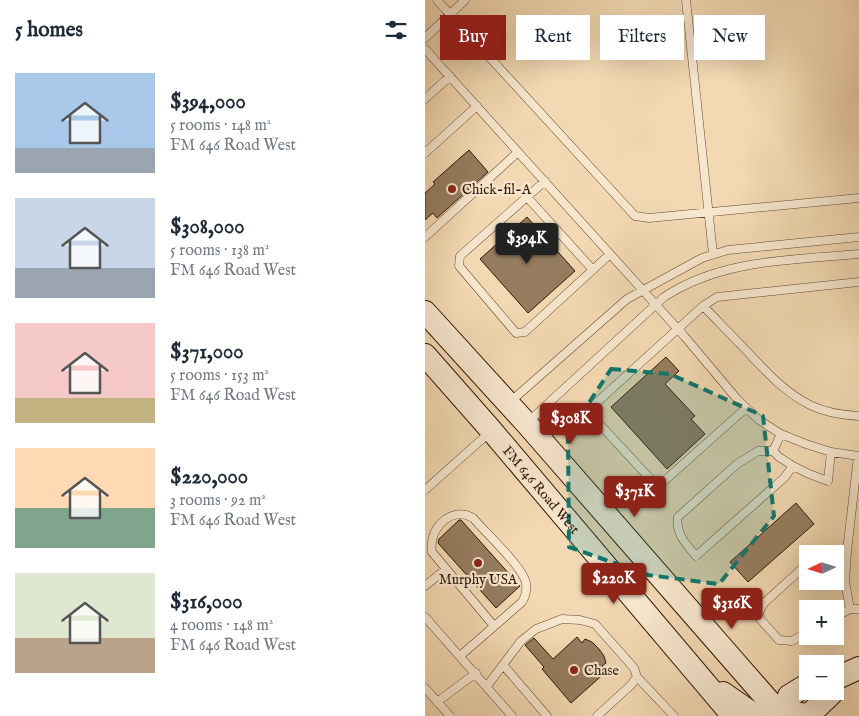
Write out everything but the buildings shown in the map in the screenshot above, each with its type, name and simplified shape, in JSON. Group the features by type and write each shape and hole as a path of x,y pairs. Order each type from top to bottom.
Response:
{"main road":[{"path":"425,312 786,715 809,715 825,700"},
{"name":"FM 646 Road West","path":"425,355 491,430 733,716"},
{"path":"844,675 859,668"},
{"path":"708,687 717,689 756,716"},
{"path":"786,715 789,696 799,690"}],"lane":[{"path":"437,0 449,15 465,0"},
{"path":"686,0 713,254"},
{"path":"425,38 440,24"},
{"path":"425,48 759,420 781,434 831,452 858,456 845,582 850,609"},
{"path":"491,60 635,216 649,218 859,198"},
{"path":"425,99 450,76"},
{"path":"425,153 477,106"},
{"path":"425,237 519,152"},
{"path":"545,181 459,256 459,266 516,333 525,332 609,254"},
{"path":"527,197 593,270"},
{"path":"507,404 627,298 702,258 728,250 757,246 859,237"},
{"path":"527,424 655,305 679,287 705,276 753,263 859,254"},
{"path":"747,408 662,483 655,484 593,417 592,410 594,405 703,306 717,297 859,282"},
{"path":"703,306 752,358 787,390 810,405 826,411 842,415 859,416"},
{"path":"425,490 491,430"},
{"path":"773,451 781,434"},
{"path":"793,466 785,478 696,556 683,540 678,530 678,517 737,464 758,451 773,451 793,466 829,481 831,452"},
{"path":"460,656 522,602 527,594 526,582 521,571 473,518 464,513 453,514 444,520 433,534 432,552 494,626"},
{"path":"425,586 446,569"},
{"path":"799,571 764,603 759,612 760,619 779,640 791,641 799,636"},
{"path":"844,613 850,609 859,609"},
{"path":"425,617 512,716"},
{"path":"487,686 504,666 521,641 536,630 562,619 580,620 595,624 634,668 637,677 674,716"},
{"path":"504,666 547,716"},
{"path":"437,702 476,673"},
{"path":"597,716 631,685 637,677"},
{"path":"425,688 450,716"}],"highlighted area":[{"path":"611,369 670,374 763,416 774,516 719,584 648,575 569,547 568,435"}],"place":[{"name":"Chick-fil-A","path":"452,189"},
{"name":"Murphy USA","path":"478,563"},
{"name":"Chase","path":"574,670"}]}
